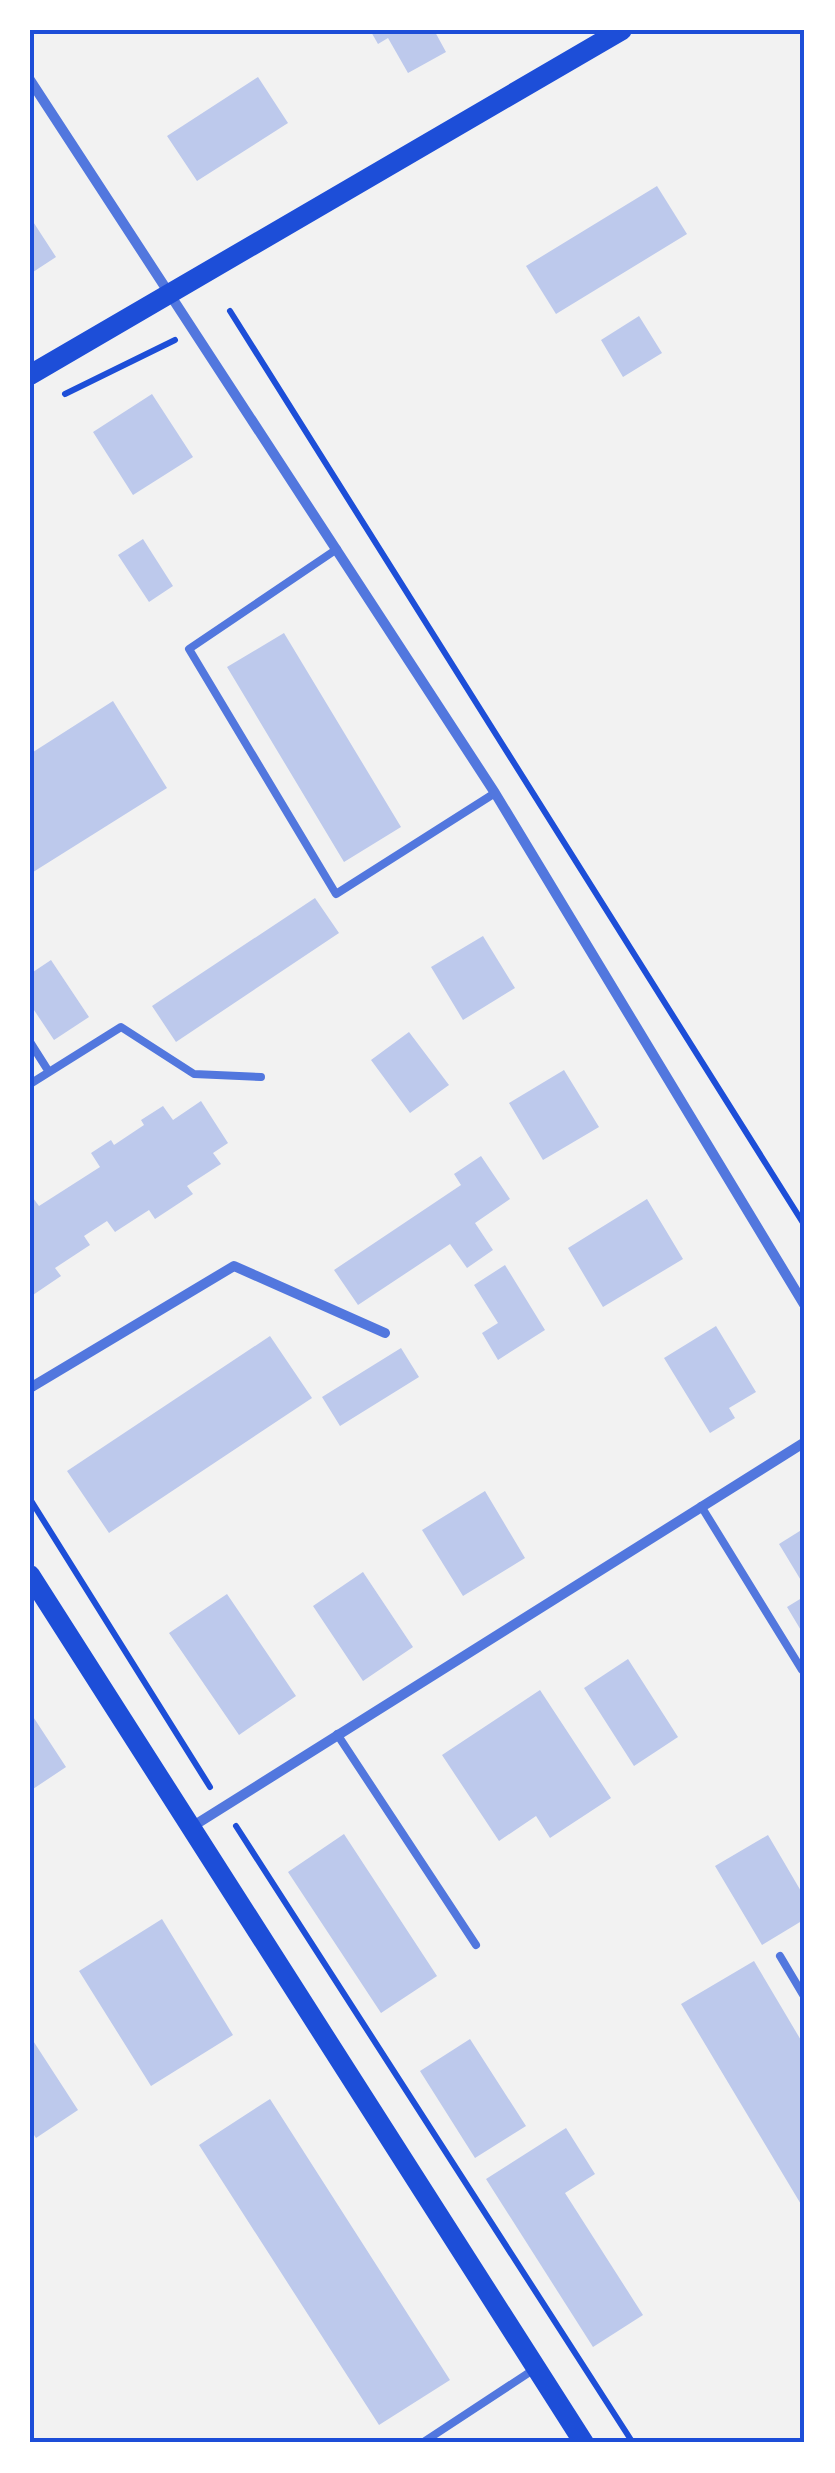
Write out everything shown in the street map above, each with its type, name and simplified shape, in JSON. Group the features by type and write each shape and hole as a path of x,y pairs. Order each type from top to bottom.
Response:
{"main road":[{"path":"30,374 622,30"},
{"path":"30,1576 584,2443"}],"street":[{"path":"30,80 495,793 805,1306"},
{"path":"30,1388 234,1266 386,1333"},
{"path":"190,1828 805,1442"}],"lane":[{"path":"337,549 189,649 336,894 495,793"},
{"path":"30,1084 121,1027 194,1074 261,1077"},
{"path":"30,1042 49,1072"},
{"path":"701,1506 802,1670"},
{"path":"337,1734 476,1945"},
{"path":"780,1956 805,1998"},
{"path":"422,2443 536,2368"}],"path":[{"path":"230,311 805,1226"},
{"path":"50,402 194,330"},
{"path":"30,1499 204,1780"},
{"path":"257,1862 634,2443"}],"building":[{"path":"370,30 434,30 446,52 408,73 388,38 378,44"},
{"path":"258,77 288,123 197,181 167,136"},
{"path":"657,186 687,234 556,314 526,266"},
{"path":"30,217 56,257 30,274"},
{"path":"639,316 662,353 623,377 601,340"},
{"path":"152,394 193,457 133,495 93,432"},
{"path":"143,539 173,586 149,602 118,555"},
{"path":"284,633 401,827 344,862 227,667"},
{"path":"113,701 167,788 30,874 30,754"},
{"path":"315,898 339,933 176,1042 152,1006"},
{"path":"483,936 515,988 463,1020 431,967"},
{"path":"51,960 89,1017 54,1040 30,1004 30,974"},
{"path":"409,1032 449,1085 410,1113 371,1060"},
{"path":"564,1070 599,1127 543,1160 509,1103"},
{"path":"201,1101 228,1143 213,1153 221,1164 187,1186 193,1194 155,1219 149,1210 115,1232 107,1221 84,1236 90,1245 55,1268 61,1276 30,1297 30,1194 39,1206 100,1167 91,1153 111,1140 114,1145 144,1125 141,1120 163,1106 173,1120"},
{"path":"481,1156 510,1199 475,1223 493,1250 467,1268 450,1244 358,1305 334,1270 461,1185 454,1174"},
{"path":"647,1199 683,1259 603,1307 568,1248"},
{"path":"505,1265 545,1330 498,1360 482,1333 498,1323 474,1285"},
{"path":"716,1326 756,1392 729,1408 735,1418 710,1433 664,1358"},
{"path":"270,1336 312,1398 109,1533 67,1471"},
{"path":"401,1348 419,1377 340,1426 322,1397"},
{"path":"485,1491 525,1558 463,1596 422,1530"},
{"path":"803,1529 805,1533 805,1587 779,1544"},
{"path":"363,1572 413,1647 363,1681 313,1606"},
{"path":"227,1594 296,1696 239,1735 169,1633"},
{"path":"805,1596 805,1637 787,1607"},
{"path":"628,1659 678,1737 634,1766 584,1688"},
{"path":"540,1690 611,1798 550,1838 536,1816 499,1841 442,1755"},
{"path":"30,1712 66,1767 30,1791"},
{"path":"344,1834 437,1976 381,2013 288,1872"},
{"path":"768,1835 805,1898 805,1919 762,1945 715,1866"},
{"path":"162,1919 233,2035 151,2086 79,1971"},
{"path":"754,1961 805,2047 805,2211 681,2004"},
{"path":"30,2036 78,2110 36,2138 30,2129"},
{"path":"470,2039 526,2126 475,2158 420,2071"},
{"path":"270,2099 450,2380 379,2425 199,2145"},
{"path":"566,2128 595,2174 565,2193 643,2315 593,2347 486,2179"}]}
